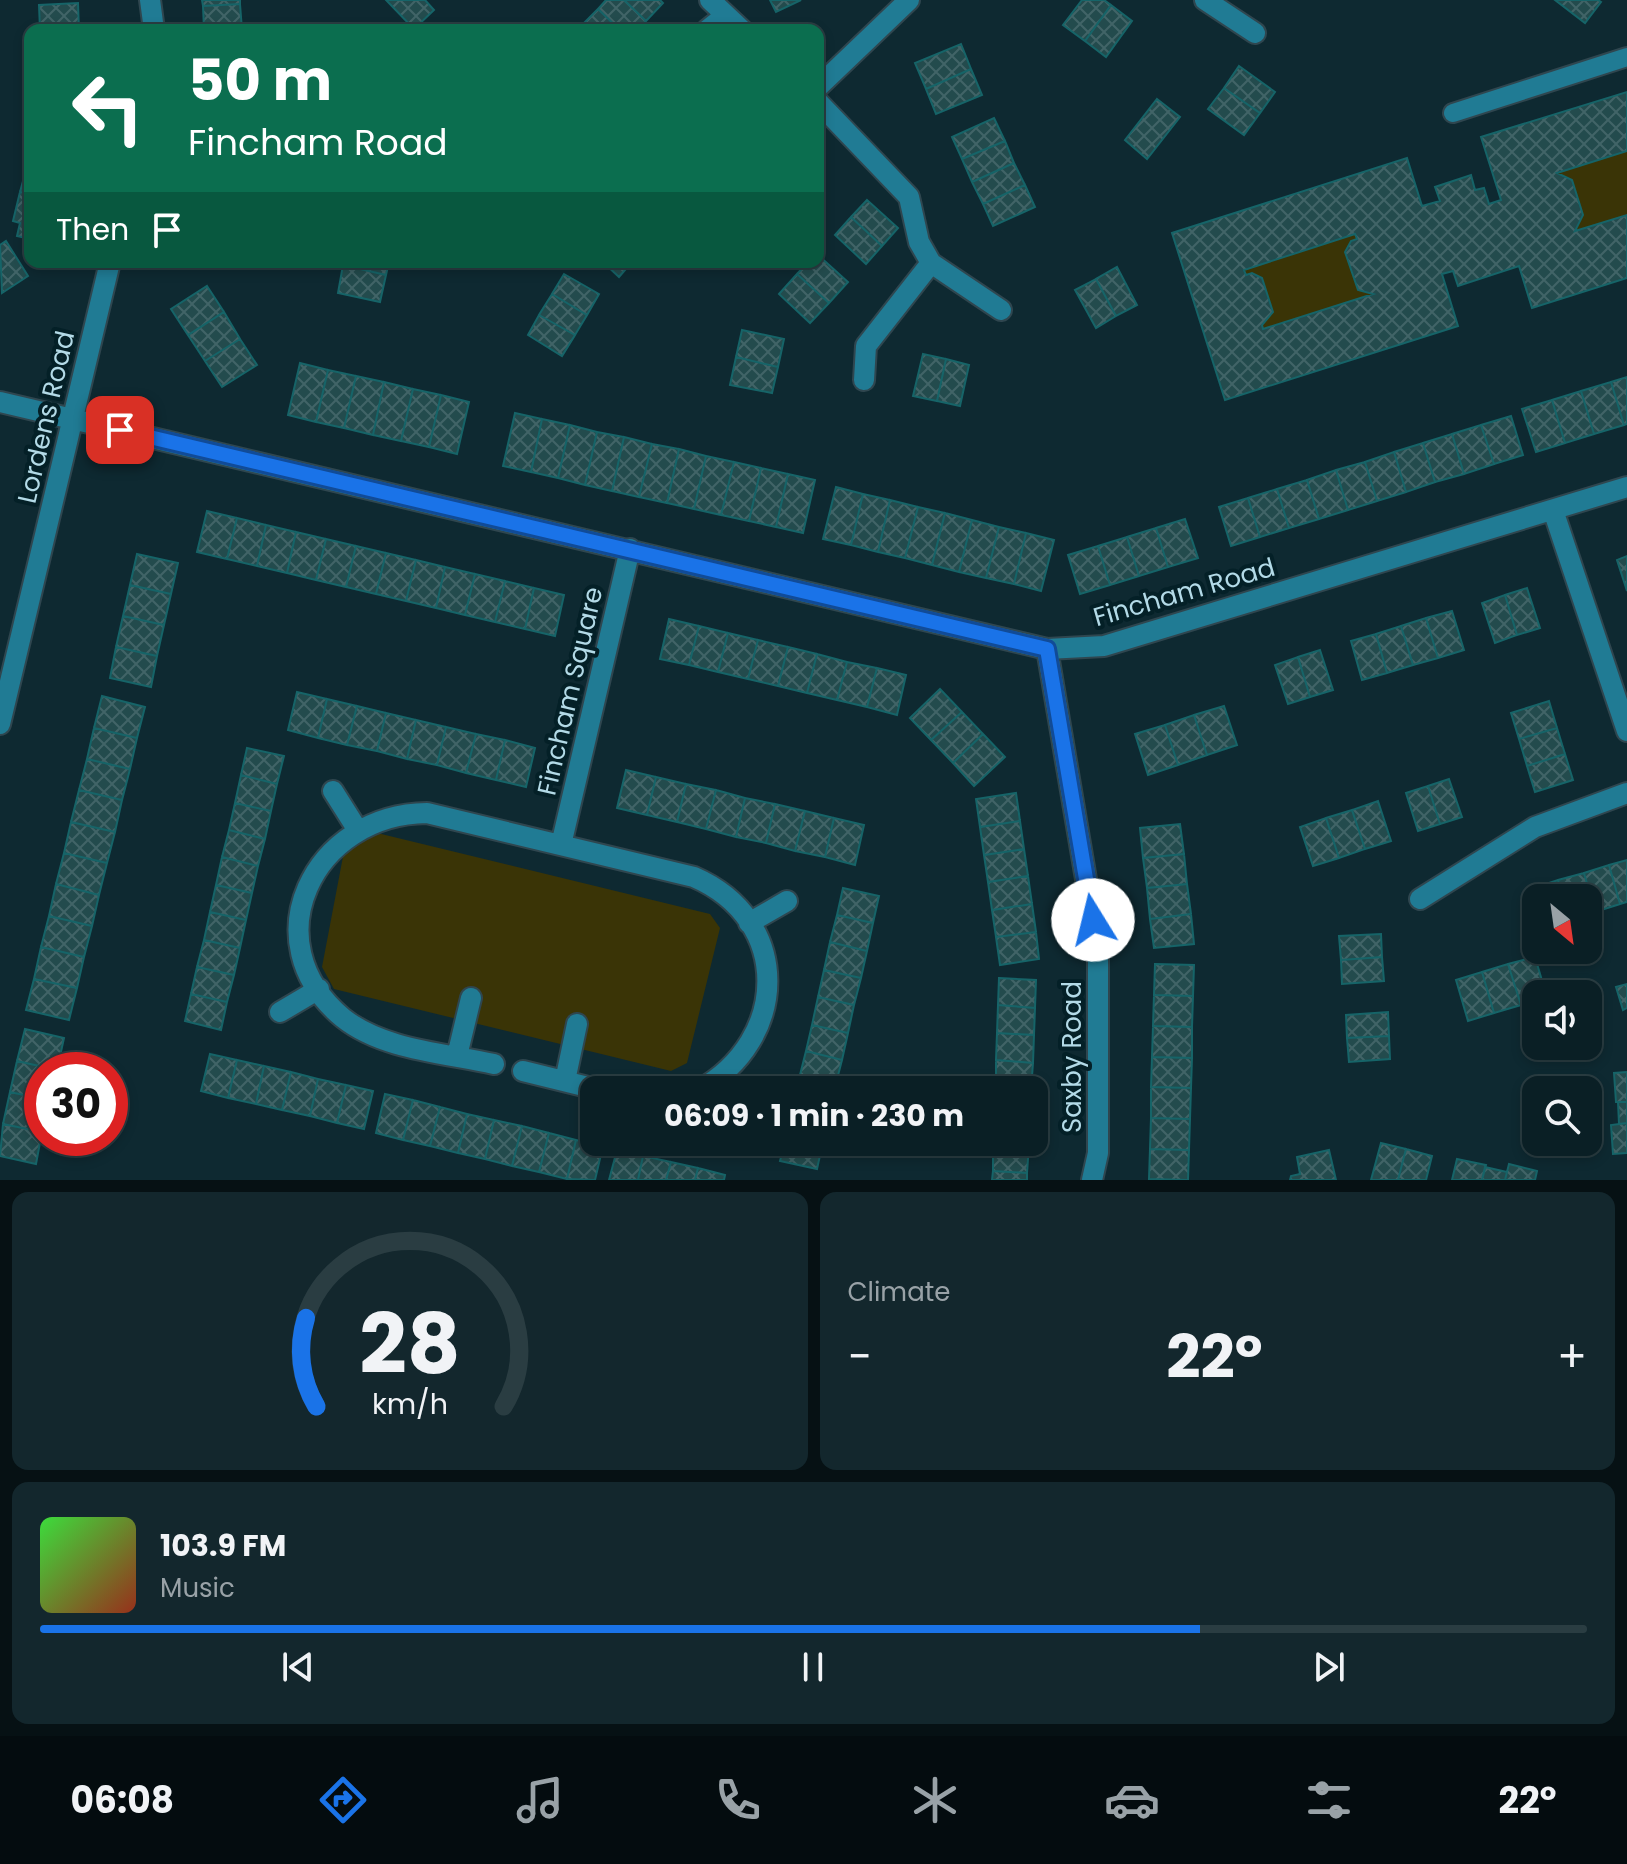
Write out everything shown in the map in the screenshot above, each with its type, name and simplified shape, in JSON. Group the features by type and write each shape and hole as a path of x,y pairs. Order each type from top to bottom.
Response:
{"street":[{"path":"150,0 153,24"},
{"path":"710,0 736,24"},
{"path":"824,81 909,0"},
{"path":"1205,0 1255,33"},
{"path":"715,24 726,15"},
{"path":"824,108 909,197 919,242 931,263 1001,310"},
{"path":"864,380 866,346 931,263"},
{"name":"Lordens Road","path":"0,724 109,268"},
{"name":"Fincham Road","path":"0,402 1047,649 1104,646 1627,487"},
{"path":"1553,510 1627,731"},
{"name":"Fincham Square","path":"561,845 630,549"},
{"name":"Saxby Road","path":"1047,649 1098,950 1098,1153 1092,1180"},
{"path":"333,791 357,829"},
{"path":"1420,899 1535,827 1627,793"},
{"path":"494,1064 370,1034 342,1017 319,989 302,946 301,908 315,870 340,841 357,829 389,816 427,813 694,877 727,896 749,923 758,941 767,978 764,1013 750,1046 721,1076"},
{"path":"749,923 787,901"},
{"path":"280,1012 319,989"},
{"path":"457,1056 471,998"},
{"path":"565,1081 577,1024"},
{"path":"523,1071 580,1085"}],"lane":[{"path":"1453,113 1627,57"}],"shaded area":[{"path":"1627,151 1627,215 1575,231 1583,215 1572,180 1557,173"},
{"path":"1355,234 1357,239 1351,241 1345,252 1358,290 1373,294 1263,329 1262,325 1273,312 1262,278 1252,273 1246,275 1244,270"},
{"path":"373,832 710,914 720,928 687,1063 671,1071 334,989 322,967 345,846"}],"building":[{"path":"202,0 240,0 240,4 203,6"},
{"path":"386,0 425,0 434,10 419,24 409,24"},
{"path":"606,0 624,0 646,21 643,24 614,24 598,9"},
{"path":"624,0 660,0 663,3 646,21"},
{"path":"770,0 801,0 776,12"},
{"path":"1082,0 1104,0 1111,5 1085,41 1063,25"},
{"path":"1555,0 1598,0 1601,2 1585,23"},
{"path":"78,3 79,24 40,24 39,5"},
{"path":"240,4 242,24 204,24 203,6"},
{"path":"1111,5 1132,21 1106,57 1085,41"},
{"path":"598,9 614,24 583,24"},
{"path":"961,44 971,69 926,89 915,63"},
{"path":"1239,66 1275,92 1260,113 1224,88"},
{"path":"971,69 982,95 936,114 926,89"},
{"path":"1224,88 1260,113 1244,135 1208,109"},
{"path":"1627,92 1627,151 1557,173 1572,180 1583,215 1575,231 1627,215 1627,278 1532,308 1519,266 1458,286 1453,271 1442,274 1458,326 1225,400 1172,233 1407,158 1422,206 1440,201 1435,187 1471,175 1475,190 1484,188 1489,204 1501,200 1481,137","holes":["1355,234 1357,239 1351,241 1345,252 1358,290 1373,294 1263,329 1262,325 1273,312 1262,278 1252,273 1246,275 1244,270"]},
{"path":"1157,99 1180,117 1147,159 1125,140"},
{"path":"994,118 1005,141 962,159 952,137"},
{"path":"1005,141 1014,163 972,182 962,159"},
{"path":"1014,163 1025,185 983,204 972,182"},
{"path":"1025,185 1035,207 993,226 983,204"},
{"path":"20,192 24,193 24,238 17,236 20,223 13,221"},
{"path":"867,200 898,228 882,246 851,217"},
{"path":"851,217 882,246 866,264 835,235"},
{"path":"6,241 28,276 2,293 0,245"},
{"path":"824,260 848,282 829,303 797,274 802,268 824,268"},
{"path":"1117,267 1137,305 1116,316 1096,279"},
{"path":"342,268 386,275 380,302 338,293"},
{"path":"356,268 388,268 386,275"},
{"path":"609,268 627,268 619,277"},
{"path":"564,274 599,294 587,315 552,294"},
{"path":"797,274 829,303 810,323 779,294"},
{"path":"1096,279 1116,316 1096,328 1075,290"},
{"path":"207,286 224,312 188,335 171,309"},
{"path":"552,294 587,315 575,335 539,315"},
{"path":"224,312 240,339 205,361 188,335"},
{"path":"539,315 575,335 562,356 528,335"},
{"path":"742,330 784,339 778,367 736,357"},
{"path":"240,339 257,365 222,387 205,361"},
{"path":"923,354 946,359 937,401 913,396"},
{"path":"736,357 778,367 772,393 730,385"},
{"path":"946,359 969,365 960,406 937,401"},
{"path":"300,363 328,370 316,422 288,415"},
{"path":"328,370 356,376 344,428 316,422"},
{"path":"356,376 384,382 373,435 344,428"},
{"path":"1627,377 1627,424 1624,425 1611,382"},
{"path":"384,382 413,389 401,441 373,435"},
{"path":"1611,382 1624,425 1594,434 1581,391"},
{"path":"413,389 441,395 429,447 401,441"},
{"path":"1581,391 1594,434 1565,443 1552,400"},
{"path":"441,395 469,402 457,454 429,447"},
{"path":"1552,400 1565,443 1536,452 1522,409"},
{"path":"515,413 542,419 531,472 503,466"},
{"path":"1511,416 1523,455 1494,464 1481,425"},
{"path":"542,419 570,425 558,478 531,472"},
{"path":"570,425 597,432 585,485 558,478"},
{"path":"1481,425 1494,464 1464,474 1452,434"},
{"path":"597,432 624,437 612,491 585,485"},
{"path":"1452,434 1464,474 1435,482 1423,443"},
{"path":"624,437 652,444 639,497 612,491"},
{"path":"1423,443 1435,482 1406,492 1394,452"},
{"path":"652,444 679,449 667,503 639,497"},
{"path":"679,449 706,456 694,509 667,503"},
{"path":"1394,452 1406,492 1377,501 1365,462"},
{"path":"706,456 734,462 721,515 694,509"},
{"path":"734,462 761,468 749,521 721,515"},
{"path":"1365,462 1377,501 1348,510 1336,470"},
{"path":"761,468 788,474 776,527 749,521"},
{"path":"1336,470 1348,510 1319,519 1307,480"},
{"path":"788,474 815,480 803,533 776,527"},
{"path":"1307,480 1319,519 1289,528 1277,489"},
{"path":"836,487 863,494 851,545 823,539"},
{"path":"1277,489 1289,528 1260,537 1248,498"},
{"path":"863,494 890,500 878,552 851,545"},
{"path":"1248,498 1260,537 1231,546 1219,507"},
{"path":"890,500 918,507 905,558 878,552"},
{"path":"918,507 945,513 932,565 905,558"},
{"path":"207,511 237,518 227,559 197,552"},
{"path":"945,513 972,520 959,572 932,565"},
{"path":"237,518 266,525 257,566 227,559"},
{"path":"1185,519 1198,558 1168,567 1156,528"},
{"path":"972,520 999,527 986,578 959,572"},
{"path":"266,525 296,532 287,573 257,566"},
{"path":"999,527 1026,533 1014,584 986,578"},
{"path":"1156,528 1168,567 1139,576 1127,537"},
{"path":"296,532 326,539 316,580 287,573"},
{"path":"1026,533 1054,540 1041,591 1014,584"},
{"path":"1127,537 1139,576 1110,585 1098,546"},
{"path":"326,539 356,546 346,587 316,580"},
{"path":"356,546 386,553 376,594 346,587"},
{"path":"1098,546 1110,585 1080,594 1068,555"},
{"path":"386,553 416,560 406,601 376,594"},
{"path":"137,554 178,563 171,594 130,585"},
{"path":"1627,556 1627,591 1617,560"},
{"path":"416,560 445,567 436,608 406,601"},
{"path":"445,567 475,574 465,615 436,608"},
{"path":"475,574 505,581 495,622 465,615"},
{"path":"505,581 534,588 525,629 495,622"},
{"path":"130,585 171,594 164,625 123,616"},
{"path":"534,588 564,595 555,636 525,629"},
{"path":"1527,588 1540,628 1517,635 1505,595"},
{"path":"1505,595 1517,635 1495,643 1482,603"},
{"path":"1452,611 1464,650 1438,658 1426,618"},
{"path":"123,616 164,625 157,656 116,647"},
{"path":"1426,618 1438,658 1413,665 1401,626"},
{"path":"669,619 699,626 689,665 660,659"},
{"path":"699,626 728,633 718,672 689,665"},
{"path":"1401,626 1413,665 1387,673 1376,634"},
{"path":"728,633 758,640 748,679 718,672"},
{"path":"1376,634 1387,673 1362,680 1351,641"},
{"path":"758,640 788,647 778,686 748,679"},
{"path":"116,647 157,656 151,687 110,678"},
{"path":"788,647 817,654 807,693 778,686"},
{"path":"1320,650 1333,690 1310,697 1298,657"},
{"path":"817,654 847,662 837,700 807,693"},
{"path":"1298,657 1310,697 1288,704 1275,665"},
{"path":"847,662 877,668 867,707 837,700"},
{"path":"877,668 906,675 897,715 867,707"},
{"path":"940,689 962,712 931,740 910,718"},
{"path":"297,692 327,699 318,738 288,730"},
{"path":"102,696 145,707 137,738 94,728"},
{"path":"327,699 357,706 347,745 318,738"},
{"path":"1549,701 1557,728 1519,739 1511,713"},
{"path":"357,706 386,713 377,751 347,745"},
{"path":"1224,706 1237,745 1207,755 1194,715"},
{"path":"962,712 983,734 953,763 931,740"},
{"path":"386,713 416,720 407,759 377,751"},
{"path":"1194,715 1207,755 1178,765 1165,725"},
{"path":"416,720 446,727 437,765 407,759"},
{"path":"1165,725 1178,765 1148,775 1135,734"},
{"path":"446,727 476,734 466,773 437,765"},
{"path":"94,728 137,738 130,769 87,759"},
{"path":"1557,728 1565,754 1527,766 1519,739"},
{"path":"476,734 505,740 496,780 466,773"},
{"path":"983,734 1005,757 974,786 953,763"},
{"path":"505,740 535,748 526,787 496,780"},
{"path":"247,748 284,756 277,784 241,775"},
{"path":"1565,754 1573,780 1535,792 1527,766"},
{"path":"87,759 130,769 122,800 79,790"},
{"path":"626,770 656,777 647,815 617,808"},
{"path":"241,775 277,784 271,811 235,803"},
{"path":"656,777 686,784 677,822 647,815"},
{"path":"1449,779 1462,817 1440,824 1428,786"},
{"path":"686,784 716,790 706,829 677,822"},
{"path":"1428,786 1440,824 1418,831 1406,793"},
{"path":"79,790 122,800 115,832 71,822"},
{"path":"716,790 745,798 736,837 706,829"},
{"path":"1016,793 1020,821 980,827 976,799"},
{"path":"745,798 775,804 766,843 736,837"},
{"path":"1378,801 1391,841 1365,849 1352,810"},
{"path":"235,803 271,811 265,839 229,830"},
{"path":"775,804 805,811 795,851 766,843"},
{"path":"1352,810 1365,849 1339,858 1326,818"},
{"path":"805,811 834,818 825,857 795,851"},
{"path":"834,818 864,825 855,865 825,857"},
{"path":"1326,818 1339,858 1313,866 1300,827"},
{"path":"1020,821 1024,849 984,855 980,827"},
{"path":"71,822 115,832 107,863 64,853"},
{"path":"1180,824 1184,854 1143,858 1140,828"},
{"path":"229,830 265,839 258,866 222,857"},
{"path":"1024,849 1028,876 988,882 984,855"},
{"path":"64,853 107,863 99,895 56,884"},
{"path":"1184,854 1187,884 1147,888 1143,858"},
{"path":"222,857 258,866 252,893 216,885"},
{"path":"1627,860 1627,902 1620,904 1609,865"},
{"path":"1609,865 1620,904 1602,910 1602,884 1587,884 1584,873"},
{"path":"1584,873 1587,884 1559,884 1558,880"},
{"path":"1028,876 1032,904 992,910 988,882"},
{"path":"56,884 99,895 92,926 49,916"},
{"path":"1187,884 1191,914 1150,919 1147,888"},
{"path":"216,885 252,893 246,920 210,912"},
{"path":"843,888 879,896 873,923 837,915"},
{"path":"1032,904 1036,932 996,937 992,910"},
{"path":"210,912 246,920 240,948 204,940"},
{"path":"1191,914 1194,944 1154,948 1150,919"},
{"path":"837,915 873,923 867,951 830,942"},
{"path":"49,916 92,926 84,957 41,947"},
{"path":"1036,932 1039,959 1000,965 996,937"},
{"path":"1381,934 1382,957 1341,960 1339,936"},
{"path":"204,940 240,948 234,975 197,967"},
{"path":"830,942 867,951 861,978 824,970"},
{"path":"41,947 84,957 77,988 34,979"},
{"path":"1382,957 1384,981 1342,984 1341,960"},
{"path":"1522,960 1522,964 1537,964 1542,980 1522,980 1522,1005 1521,1005 1508,964"},
{"path":"1155,964 1194,965 1193,996 1154,995"},
{"path":"1508,964 1521,1005 1494,1013 1482,972"},
{"path":"197,967 234,975 227,1002 191,994"},
{"path":"824,970 861,978 854,1005 818,997"},
{"path":"1482,972 1494,1013 1468,1021 1456,980"},
{"path":"999,978 1036,980 1035,1008 998,1005"},
{"path":"34,979 77,988 69,1020 26,1010"},
{"path":"1627,984 1627,1008 1623,1010 1616,987"},
{"path":"191,994 227,1002 221,1030 185,1021"},
{"path":"1154,995 1193,996 1192,1027 1153,1026"},
{"path":"818,997 854,1005 848,1033 812,1025"},
{"path":"998,1005 1035,1008 1034,1035 997,1033"},
{"path":"1388,1012 1389,1036 1347,1038 1346,1015"},
{"path":"812,1025 848,1033 842,1060 806,1051"},
{"path":"1153,1026 1192,1027 1192,1058 1152,1057"},
{"path":"25,1029 64,1038 61,1052 24,1052 24,1063 17,1061"},
{"path":"997,1033 1034,1035 1033,1063 996,1060"},
{"path":"1389,1036 1390,1059 1349,1062 1347,1038"},
{"path":"806,1051 842,1060 838,1076 800,1076"},
{"path":"210,1054 237,1060 228,1098 201,1091"},
{"path":"1152,1057 1192,1058 1191,1088 1151,1087"},
{"path":"237,1060 264,1066 256,1104 228,1098"},
{"path":"996,1060 1033,1063 1032,1076 996,1076"},
{"path":"17,1061 24,1063 24,1095 10,1092"},
{"path":"264,1066 291,1072 282,1110 256,1104"},
{"path":"291,1072 318,1079 310,1116 282,1110"},
{"path":"1627,1072 1627,1102 1616,1102 1614,1073"},
{"path":"318,1079 346,1085 337,1123 310,1116"},
{"path":"346,1085 373,1091 364,1129 337,1123"},
{"path":"1151,1087 1191,1088 1190,1119 1151,1118"},
{"path":"10,1092 24,1095 24,1128 3,1124"},
{"path":"385,1094 413,1100 403,1140 376,1133"},
{"path":"413,1100 440,1107 430,1146 403,1140"},
{"path":"1618,1102 1627,1102 1627,1123 1619,1124"},
{"path":"440,1107 467,1114 458,1153 430,1146"},
{"path":"467,1114 494,1120 485,1159 458,1153"},
{"path":"1151,1118 1190,1119 1189,1150 1150,1149"},
{"path":"494,1120 522,1126 512,1166 485,1159"},
{"path":"1627,1123 1627,1153 1613,1154 1611,1125"},
{"path":"3,1124 24,1128 24,1156 38,1156 36,1164 0,1156"},
{"path":"522,1126 549,1133 539,1172 512,1166"},
{"path":"549,1133 576,1140 567,1179 539,1172"},
{"path":"576,1140 580,1141 580,1156 601,1156 595,1180 567,1179"},
{"path":"1381,1143 1406,1149 1398,1180 1371,1180"},
{"path":"1150,1149 1189,1150 1188,1180 1149,1179"},
{"path":"1406,1149 1432,1156 1426,1180 1398,1180"},
{"path":"1329,1150 1336,1180 1290,1180 1291,1176 1300,1174 1297,1157"},
{"path":"615,1156 643,1156 638,1180 609,1180"},
{"path":"643,1156 671,1162 666,1180 638,1180"},
{"path":"781,1156 820,1156 817,1169 780,1161"},
{"path":"993,1156 1028,1156 1027,1173 993,1171"},
{"path":"1457,1159 1486,1165 1482,1180 1452,1180"},
{"path":"671,1162 698,1168 695,1180 666,1180"},
{"path":"1509,1164 1537,1171 1535,1180 1505,1180"},
{"path":"1485,1167 1507,1172 1505,1180 1482,1180"},
{"path":"698,1168 725,1175 724,1180 695,1180"},
{"path":"993,1171 1027,1173 1027,1180 992,1180"}],"route":[{"path":"120,430 1047,649 1093,920"}]}
